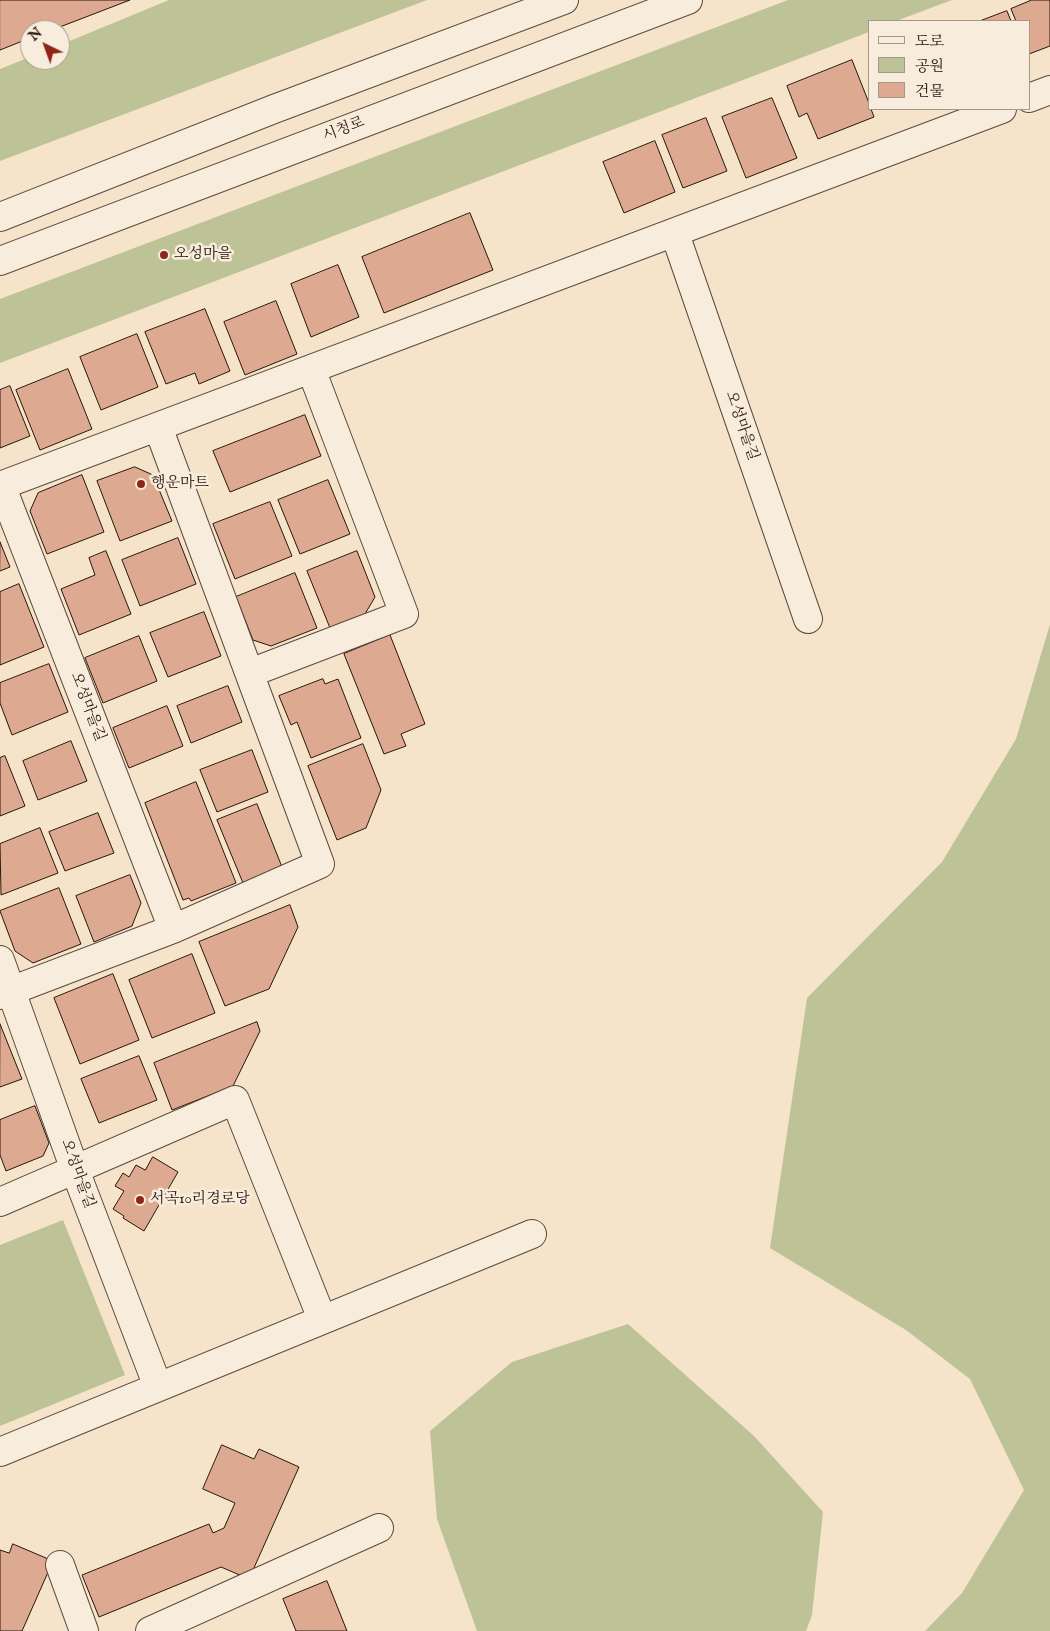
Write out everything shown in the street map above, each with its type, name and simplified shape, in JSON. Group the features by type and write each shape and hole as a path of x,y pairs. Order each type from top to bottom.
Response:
{"street":[{"path":"0,217 274,109 564,0"},
{"name":"시청로","path":"0,261 688,0"},
{"path":"1030,98 1050,90"},
{"name":"오성마을길","path":"173,929 0,485 675,234 999,110"},
{"name":"오성마을길","path":"675,234 808,619"},
{"path":"250,673 404,614 311,369"},
{"path":"6,993 173,929 320,864 158,427"},
{"name":"오성마을길","path":"0,960 6,993 158,1387"},
{"path":"0,1202 235,1100 322,1319"},
{"path":"0,1452 532,1234"},
{"path":"150,1631 379,1528"},
{"path":"60,1565 84,1631"}],"green space":[{"path":"169,0 427,0 0,161 0,69 20,61 20,70 70,70 70,41"},
{"path":"788,0 952,0 899,20 868,20 868,32 0,363 0,299"},
{"path":"1050,624 1050,1631 925,1631 962,1593 1024,1490 970,1379 906,1330 770,1248 807,998 942,862 1016,739"},
{"path":"63,1220 125,1375 0,1426 0,1245"},
{"path":"628,1324 754,1436 823,1512 812,1615 806,1631 477,1631 437,1519 430,1431 512,1362"}],"building":[{"path":"0,0 130,0 70,23 70,20 20,20 20,42 0,50"},
{"path":"1032,0 1050,0 1050,46 1030,54 1030,20 1016,20 1011,9"},
{"path":"1007,11 1011,20 983,20"},
{"path":"852,60 868,100 868,110 871,110 874,117 818,139 807,113 799,117 787,86"},
{"path":"772,98 797,158 746,178 722,117"},
{"path":"706,118 727,171 683,188 662,135"},
{"path":"655,141 675,192 624,213 603,162"},
{"path":"470,213 493,270 384,313 362,257"},
{"path":"338,265 359,317 311,337 291,284"},
{"path":"276,301 297,354 245,375 224,322"},
{"path":"205,309 230,371 199,384 195,373 166,384 145,332"},
{"path":"137,334 158,387 101,410 80,357"},
{"path":"68,369 92,429 40,450 16,390"},
{"path":"10,386 30,436 0,448 0,390"},
{"path":"305,415 321,456 230,492 213,451"},
{"path":"135,467 153,475 172,521 120,541 97,481"},
{"path":"82,475 104,532 47,554 30,511 38,493"},
{"path":"328,480 350,534 300,554 278,500"},
{"path":"270,502 292,556 235,579 213,524"},
{"path":"178,538 196,584 140,606 122,560"},
{"path":"0,542 10,567 0,571"},
{"path":"106,551 131,614 79,635 61,589 95,575 89,558"},
{"path":"357,551 375,597 365,614 330,628 307,571"},
{"path":"295,573 317,628 271,646 253,640 236,597"},
{"path":"19,584 44,647 0,665 0,592"},
{"path":"204,612 221,656 168,677 150,633"},
{"path":"390,635 425,724 401,734 406,746 384,754 344,654"},
{"path":"139,636 157,681 103,703 85,658"},
{"path":"49,664 68,712 12,735 0,703 0,683"},
{"path":"323,679 325,684 338,679 361,738 311,758 297,722 291,725 279,696"},
{"path":"228,686 242,722 191,743 177,706"},
{"path":"167,706 183,746 129,768 113,728"},
{"path":"71,741 87,781 38,800 23,761"},
{"path":"363,744 381,790 366,828 337,840 308,766"},
{"path":"252,750 268,792 217,812 200,770"},
{"path":"5,756 25,806 0,816 0,758"},
{"path":"196,782 236,883 191,901 189,898 183,900 145,803"},
{"path":"257,804 282,867 243,883 217,820"},
{"path":"98,813 114,853 65,871 49,832"},
{"path":"40,828 58,873 1,895 0,844"},
{"path":"130,875 141,903 132,926 94,942 76,896"},
{"path":"59,888 81,944 33,963 15,951 0,911"},
{"path":"290,905 298,927 269,989 225,1006 199,942"},
{"path":"192,954 215,1013 152,1038 129,980"},
{"path":"113,974 139,1040 80,1064 54,998"},
{"path":"257,1022 260,1031 233,1086 172,1110 154,1063"},
{"path":"0,1024 22,1079 0,1087"},
{"path":"139,1056 157,1100 99,1123 81,1079"},
{"path":"35,1106 49,1143 43,1156 6,1171 0,1155 0,1120"},
{"name":"서곡10리경로당","path":"153,1157 178,1172 144,1231 123,1218 124,1216 113,1209 124,1191 115,1186 123,1173 129,1177 136,1165 145,1170"},
{"path":"222,1445 254,1459 259,1449 299,1467 249,1579 221,1567 99,1617 82,1575 209,1524 213,1533 224,1528 235,1503 203,1489"},
{"path":"13,1544 53,1561 22,1631 0,1631 0,1550 9,1553"},
{"path":"327,1581 347,1631 296,1631 283,1599"}],"place":[{"name":"오성마을","path":"164,255"},
{"name":"행운마트","path":"141,484"},
{"name":"서곡10리경로당","path":"140,1200"}]}
